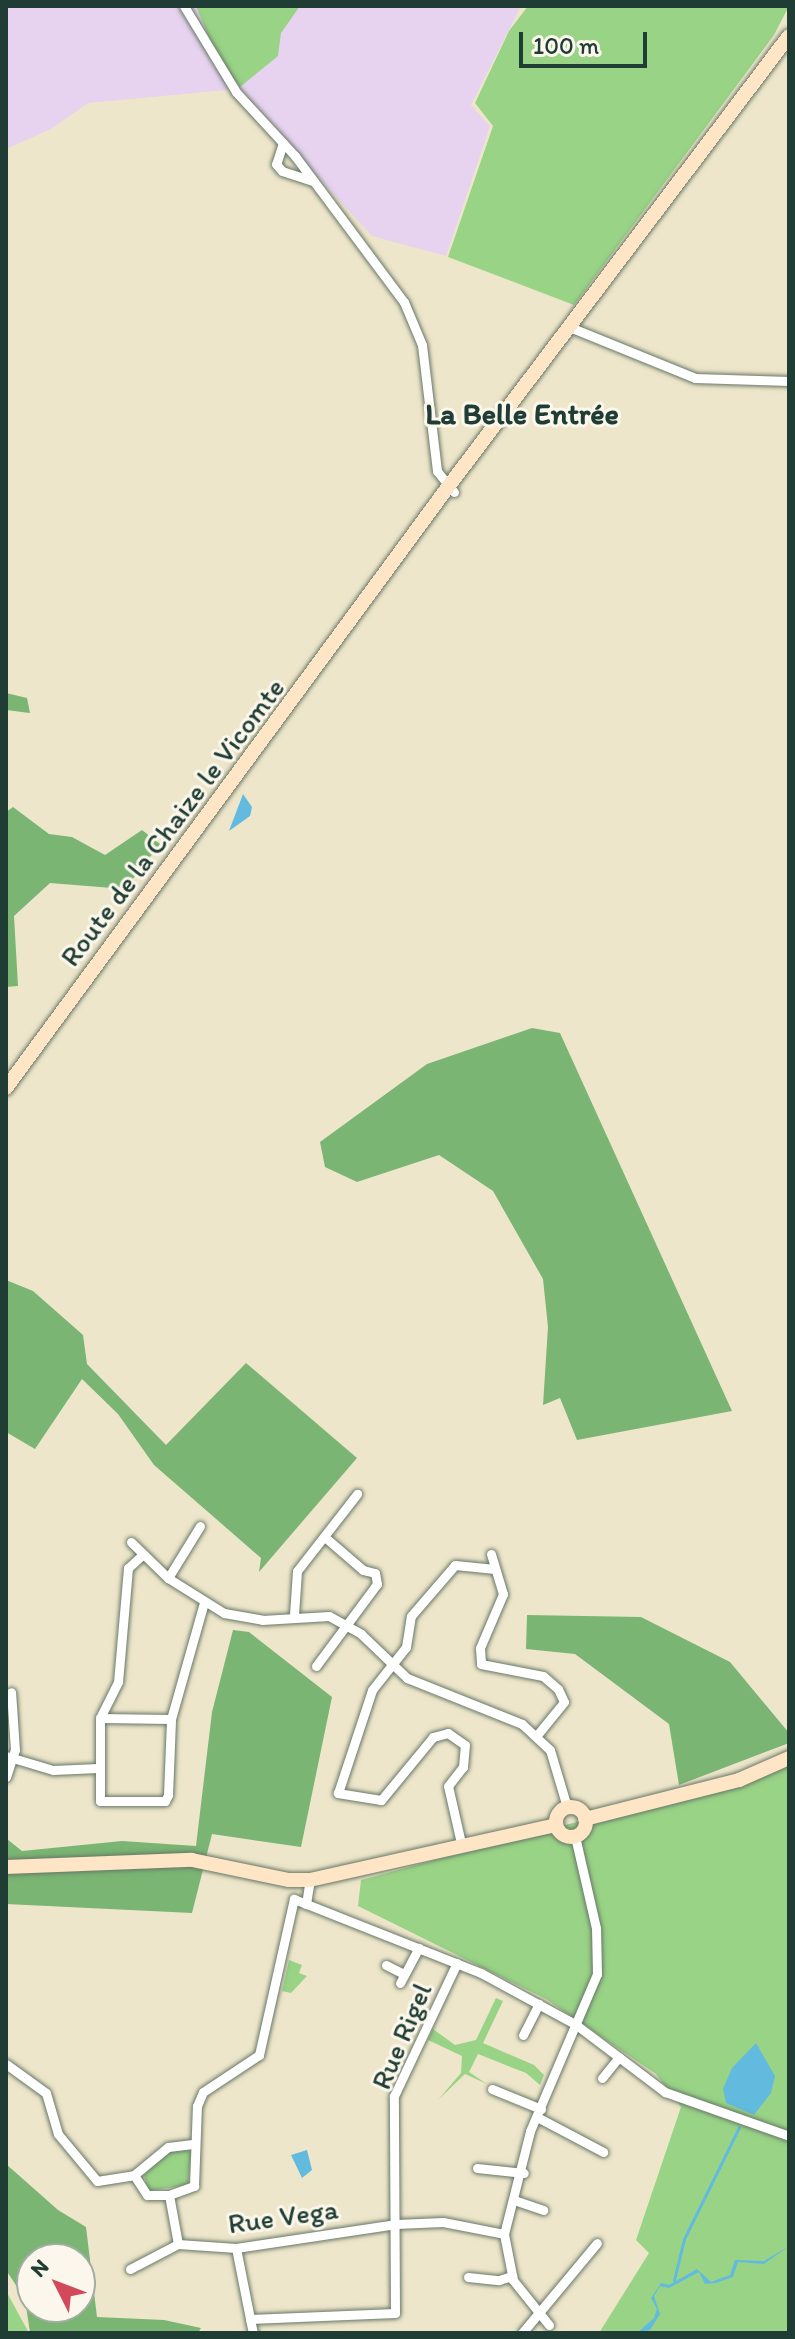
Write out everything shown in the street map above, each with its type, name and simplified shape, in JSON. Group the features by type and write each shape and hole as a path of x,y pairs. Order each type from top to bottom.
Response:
{"main road":[{"name":"Route de la Chaize le Vicomte","path":"6,1088 789,36"},
{"path":"585,1819 725,1784 789,1758"},
{"path":"567,1807 581,1811 585,1819 584,1830 575,1836 563,1835 556,1825 559,1812 567,1807"},
{"path":"6,1867 192,1860 310,1880 461,1843 556,1825"}],"street":[{"path":"184,6 228,81 315,182 404,302 422,345 435,464 451,490"},
{"path":"283,143 276,164 282,171 315,182"},
{"path":"572,328 695,378 789,381"},
{"path":"294,1615 297,1571 327,1539 357,1494"},
{"path":"168,1578 200,1526"},
{"path":"316,1666 377,1584 375,1573 363,1570 327,1539"},
{"path":"131,1542 141,1556 204,1602 245,1619 312,1613 348,1624 393,1668 426,1688 506,1715 537,1735 560,1772 567,1807"},
{"path":"491,1554 503,1594 480,1648 481,1664 543,1676 558,1689 564,1702 537,1735"},
{"path":"141,1556 128,1568 118,1682 100,1718 100,1801 165,1801 171,1719 204,1602"},
{"path":"461,1843 448,1786 463,1767 465,1745 448,1733 433,1737 381,1800 338,1793 372,1690 393,1668 406,1647 411,1616 455,1565 495,1569"},
{"path":"6,1777 10,1758 11,1692"},
{"path":"100,1718 171,1719"},
{"path":"10,1758 53,1770 98,1768"},
{"path":"549,2325 538,2315 512,2276 504,2234 539,2113 593,1986 598,1957 575,1836"},
{"path":"306,1904 310,1880"},
{"path":"134,2175 147,2195 169,2195 196,2182 193,2144 203,2092 259,2055 294,1899 457,1963 539,2004 575,2024 665,2092 789,2136"},
{"path":"386,1965 402,1979 419,1948"},
{"name":"Rue Rigel","path":"250,2319 393,2315 397,2307 394,2096 457,1963"},
{"path":"523,2035 539,2004"},
{"path":"602,2078 619,2057"},
{"path":"6,2064 46,2093 58,2134 92,2179 101,2182 134,2175 168,2147 193,2144"},
{"path":"492,2089 603,2152"},
{"path":"477,2168 524,2173"},
{"path":"130,2269 178,2244 169,2195"},
{"path":"514,2200 543,2210"},
{"name":"Rue Vega","path":"178,2244 236,2248 396,2224 443,2222 504,2234"},
{"path":"522,2333 597,2243"},
{"path":"236,2248 253,2333"},
{"path":"468,2277 499,2280 512,2276"}],"shaded area":[{"path":"6,6 521,6 471,105 490,126 446,256 372,236 237,89 88,103 51,129 6,149"}],"green space":[{"path":"196,6 300,6 281,33 278,56 240,87 217,57"},
{"path":"528,6 789,6 774,35 574,305 448,257 493,126 475,103 509,31"},
{"path":"6,693 27,698 30,713 6,710"},
{"path":"13,807 49,834 72,837 105,855 142,830 160,844 125,889 50,883 14,916 18,986 6,987 6,812"},
{"path":"532,1028 560,1033 732,1411 577,1440 560,1398 543,1405 548,1327 543,1279 493,1191 439,1155 357,1182 325,1167 320,1142 427,1064"},
{"path":"6,1280 33,1291 83,1335 87,1364 166,1445 246,1363 357,1458 259,1572 261,1558 154,1465 118,1414 82,1379 35,1449 6,1432"},
{"path":"527,1615 641,1617 730,1662 789,1733 789,1743 679,1785 669,1724 575,1654 526,1649"},
{"path":"233,1630 249,1632 332,1697 301,1847 212,1834 192,1913 6,1904 7,1839 22,1851 122,1841 196,1846 212,1712"},
{"path":"789,1765 789,2333 599,2333 649,2253 636,2240 681,2107 656,2074 546,1999 358,1906 361,1880"},
{"path":"289,1960 302,1965 299,1973 307,1976 291,1993 282,1991"},
{"path":"496,1998 503,2001 483,2043 534,2065 544,2075 540,2085 526,2073 478,2054 469,2072 487,2084 465,2074 438,2100 461,2073 462,2056 428,2040 433,2029 455,2045 476,2040"},
{"path":"183,2148 191,2153 188,2185 148,2191 144,2175 169,2149"},
{"path":"6,2164 58,2210 86,2227 88,2243 16,2243 16,2285 6,2270"},
{"path":"6,2291 16,2309 16,2323 24,2323 29,2333 6,2333"},
{"path":"96,2309 97,2317 164,2320 201,2328 198,2333 30,2333 29,2323 96,2323"}],"water":[{"path":"243,794 252,807 250,816 229,831"},
{"path":"756,2043 775,2076 771,2093 754,2115 726,2103 723,2089 732,2068"},
{"path":"307,2150 312,2170 302,2178 291,2155"},
{"path":"789,2246 764,2264 738,2262 733,2277 716,2283 705,2284 699,2272 669,2288 660,2286 654,2296 660,2314 650,2330 637,2333 654,2318 657,2309 651,2298 661,2283 669,2285 697,2269 711,2282 730,2275 735,2260 764,2261"}],"waterway":[{"path":"674,2280 684,2239 739,2127"}],"district":[{"name":"La Belle Entrée","path":"522,414"}]}
